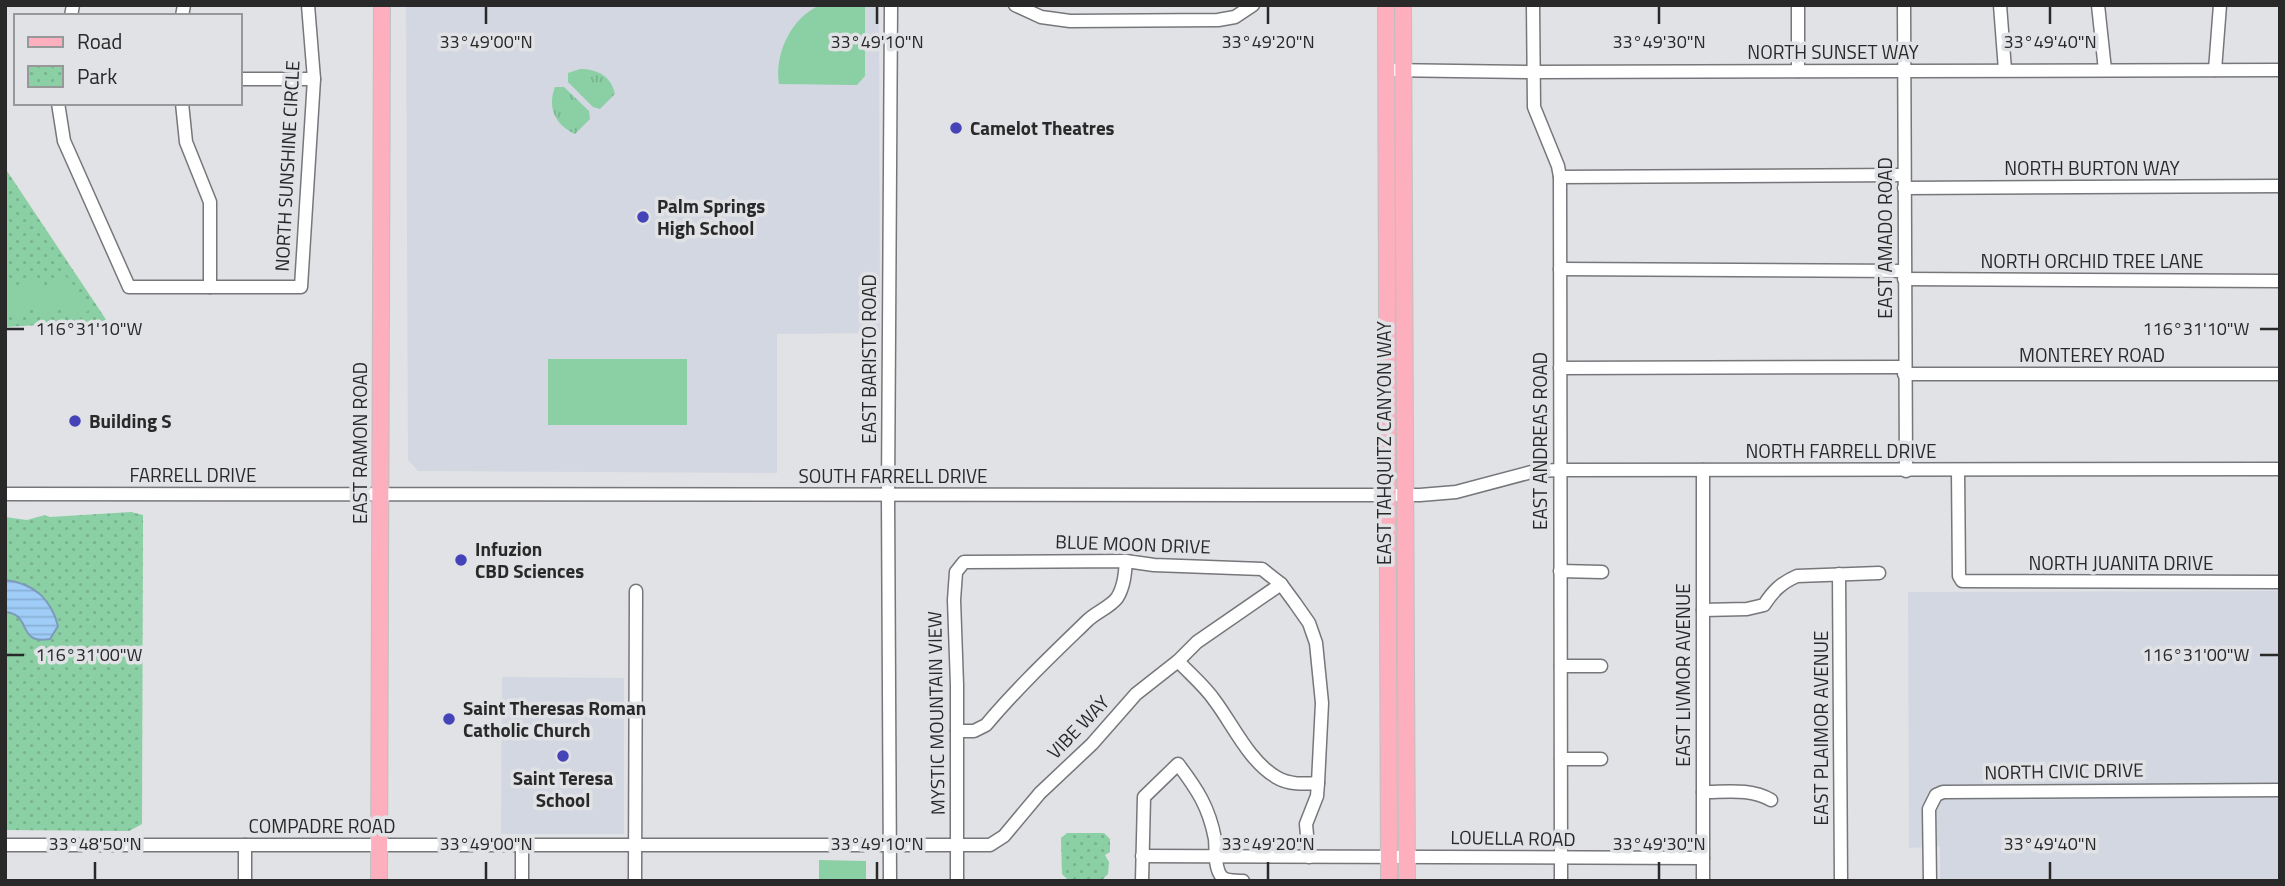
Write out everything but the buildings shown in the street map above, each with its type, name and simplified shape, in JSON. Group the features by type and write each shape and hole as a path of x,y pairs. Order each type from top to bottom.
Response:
{"main road":[{"name":"EAST RAMON ROAD","path":"379,881 382,5"},
{"name":"EAST TAHQUITZ CANYON WAY","path":"1386,5 1389,881"},
{"name":"EAST TAHQUITZ CANYON WAY","path":"1403,5 1407,881"}],"street":[{"name":"NORTH SUNSHINE CIRCLE","path":"211,287 301,287 314,79 309,5"},
{"name":"EAST BARISTO ROAD","path":"890,881 888,495 891,5"},
{"path":"1015,5 1041,17 1070,21 1218,20 1235,17 1253,5"},
{"path":"1136,5 1136,20"},
{"name":"EAST ANDREAS ROAD","path":"1533,5 1534,107 1560,177 1561,881"},
{"path":"1798,5 1798,71"},
{"name":"EAST AMADO ROAD","path":"1904,5 1906,471"},
{"path":"2000,5 2005,71"},
{"path":"2098,5 2105,70"},
{"path":"2215,70 2220,5"},
{"name":"NORTH SUNSET WAY","path":"1386,70 2280,70"},
{"path":"242,79 314,79"},
{"path":"58,105 64,141 129,287 211,287 211,202 186,142 182,105"},
{"name":"NORTH BURTON WAY","path":"1560,177 2280,186"},
{"name":"NORTH ORCHID TREE LANE","path":"1560,269 2280,281"},
{"name":"MONTEREY ROAD","path":"1560,368 2280,374"},
{"name":"NORTH FARRELL DRIVE","path":"1405,495 1456,492 1520,474 1560,470 2280,469"},
{"name":"EAST LIVMOR AVENUE","path":"1703,470 1703,881"},
{"name":"NORTH JUANITA DRIVE","path":"1958,470 1959,576 1962,581 2280,582"},
{"name":"FARRELL DRIVE","path":"5,495 381,495"},
{"name":"SOUTH FARRELL DRIVE","path":"381,495 1405,495"},
{"path":"957,732 974,731 986,725 1051,654 1091,617 1116,599 1125,576 1126,561"},
{"name":"BLUE MOON DRIVE","path":"978,562 1126,561 1154,565 1262,569 1281,584"},
{"name":"MYSTIC MOUNTAIN VIEW","path":"957,881 954,584 956,572 964,562 978,562"},
{"path":"1560,570 1602,572"},
{"path":"1703,610 1764,606 1774,590 1797,576 1879,573"},
{"name":"EAST PLAIMOR AVENUE","path":"1839,574 1841,881"},
{"path":"1281,584 1309,623 1316,643 1322,703 1317,796 1307,824 1309,857"},
{"name":"VIBE WAY","path":"890,845 990,845 1004,836 1040,793 1092,744 1136,694 1178,661 1197,642 1281,584"},
{"path":"635,881 636,590"},
{"path":"1178,661 1213,698 1250,752 1267,771 1278,779 1295,784 1318,783"},
{"path":"1561,666 1601,666"},
{"path":"1561,760 1601,759"},
{"path":"1142,881 1144,797 1178,764 1199,791 1212,826 1218,870 1227,880 1243,881"},
{"name":"NORTH CIVIC DRIVE","path":"1930,881 1929,809 1936,795 1943,792 2280,790"},
{"path":"1703,792 1748,791 1771,800"},
{"name":"COMPADRE ROAD","path":"5,845 890,845"},
{"path":"245,845 245,881"},
{"path":"522,846 522,881"},
{"name":"LOUELLA ROAD","path":"1142,856 1703,858"}],"shaded area":[{"name":"Palm Springs High School","path":"406,5 879,5 880,333 777,334 777,473 418,471 408,460"},
{"path":"2280,591 2280,881 1940,881 1940,846 1909,848 1908,592"},
{"name":"Saint Teresa School","path":"502,677 624,678 624,834 501,834"}],"green space":[{"path":"820,5 865,5 865,76 857,85 779,84 779,61 787,38 801,19"},
{"path":"580,69 592,70 602,75 613,88 615,94 600,109 593,107 568,82 568,73"},
{"path":"555,87 564,87 589,111 590,119 575,134 562,126 554,115 552,102"},
{"path":"5,168 107,321 5,327"},
{"path":"31,273 47,288 64,274 92,307 77,321 63,306 48,320 31,305 17,319 5,307 5,276 16,287"},
{"path":"548,359 687,359 687,425 548,425"},
{"path":"131,512 143,515 142,824 129,831 5,830 5,517 27,520 45,515 50,517"},
{"path":"1067,833 1104,833 1110,839 1110,852 1105,855 1109,862 1108,874 1103,879 1067,879 1062,874 1061,838"},
{"path":"819,860 866,861 866,881 819,881"}],"water":[{"path":"5,580 24,585 46,600 58,626 50,639 33,638 19,618 5,612"}],"place":[{"name":"Camelot Theatres","path":"956,128"},
{"name":"Palm Springs High School","path":"643,217"},
{"name":"Building S","path":"75,421"},
{"name":"Infuzion CBD Sciences","path":"461,560"},
{"name":"Saint Theresas Roman Catholic Church","path":"449,719"},
{"name":"Saint Teresa School","path":"563,756"}]}
